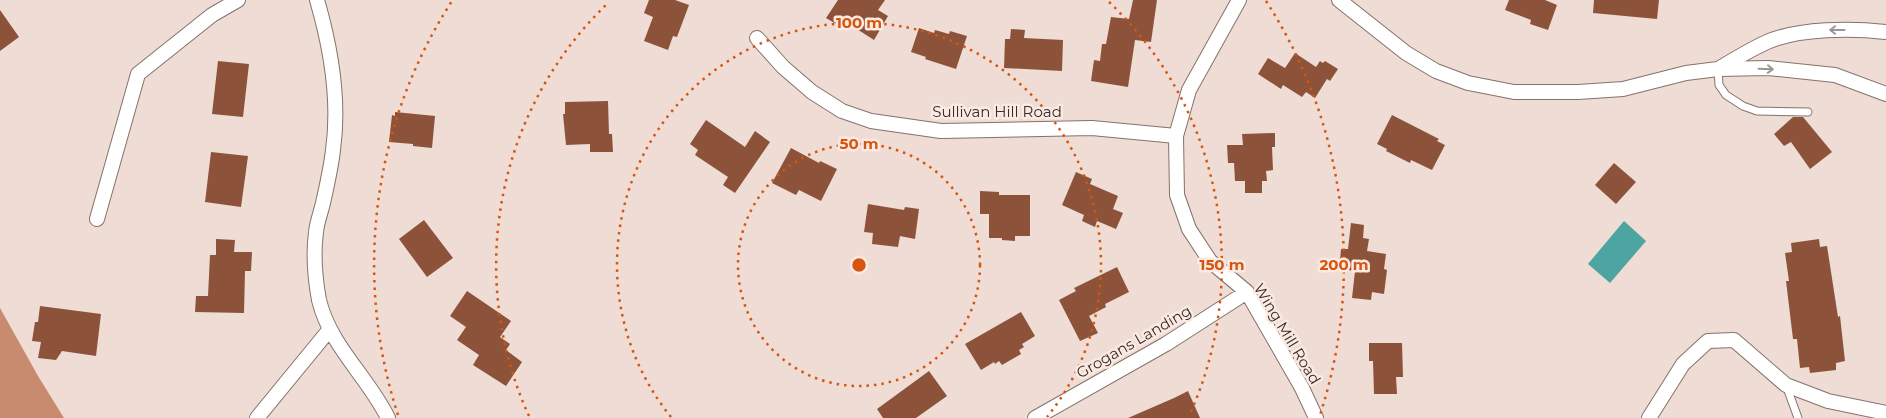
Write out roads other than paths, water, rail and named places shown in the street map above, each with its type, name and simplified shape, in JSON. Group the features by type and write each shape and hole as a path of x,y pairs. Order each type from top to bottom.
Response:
{"street":[{"path":"97,219 138,74 212,15 238,0"},
{"path":"317,0 327,33 335,91 334,149 316,231 314,274 320,302 330,329 368,384 388,418"},
{"name":"Wing Mill Road","path":"1239,0 1189,90 1176,136 1177,195 1190,229 1210,260 1247,292 1302,388 1316,418"},
{"path":"1339,0 1406,53 1436,71 1468,83 1514,92 1578,92 1623,88 1686,73 1718,69 1768,68 1835,75 1886,94"},
{"path":"1718,69 1768,42 1798,34 1829,30 1886,32"},
{"name":"Sullivan Hill Road","path":"757,38 783,67 812,92 842,111 871,121 942,130 1092,128 1176,136"},
{"name":"Grogans Landing","path":"1035,418 1166,344 1247,292"},
{"path":"257,418 330,329"},
{"path":"1648,418 1683,364 1708,341 1734,340 1786,384 1828,401 1886,413"}],"lane":[{"path":"1718,69 1719,85 1726,95 1742,106 1757,112 1808,112"},
{"path":"1786,384 1798,418"}],"water":[{"path":"1624,221 1646,241 1610,283 1588,264"}]}
